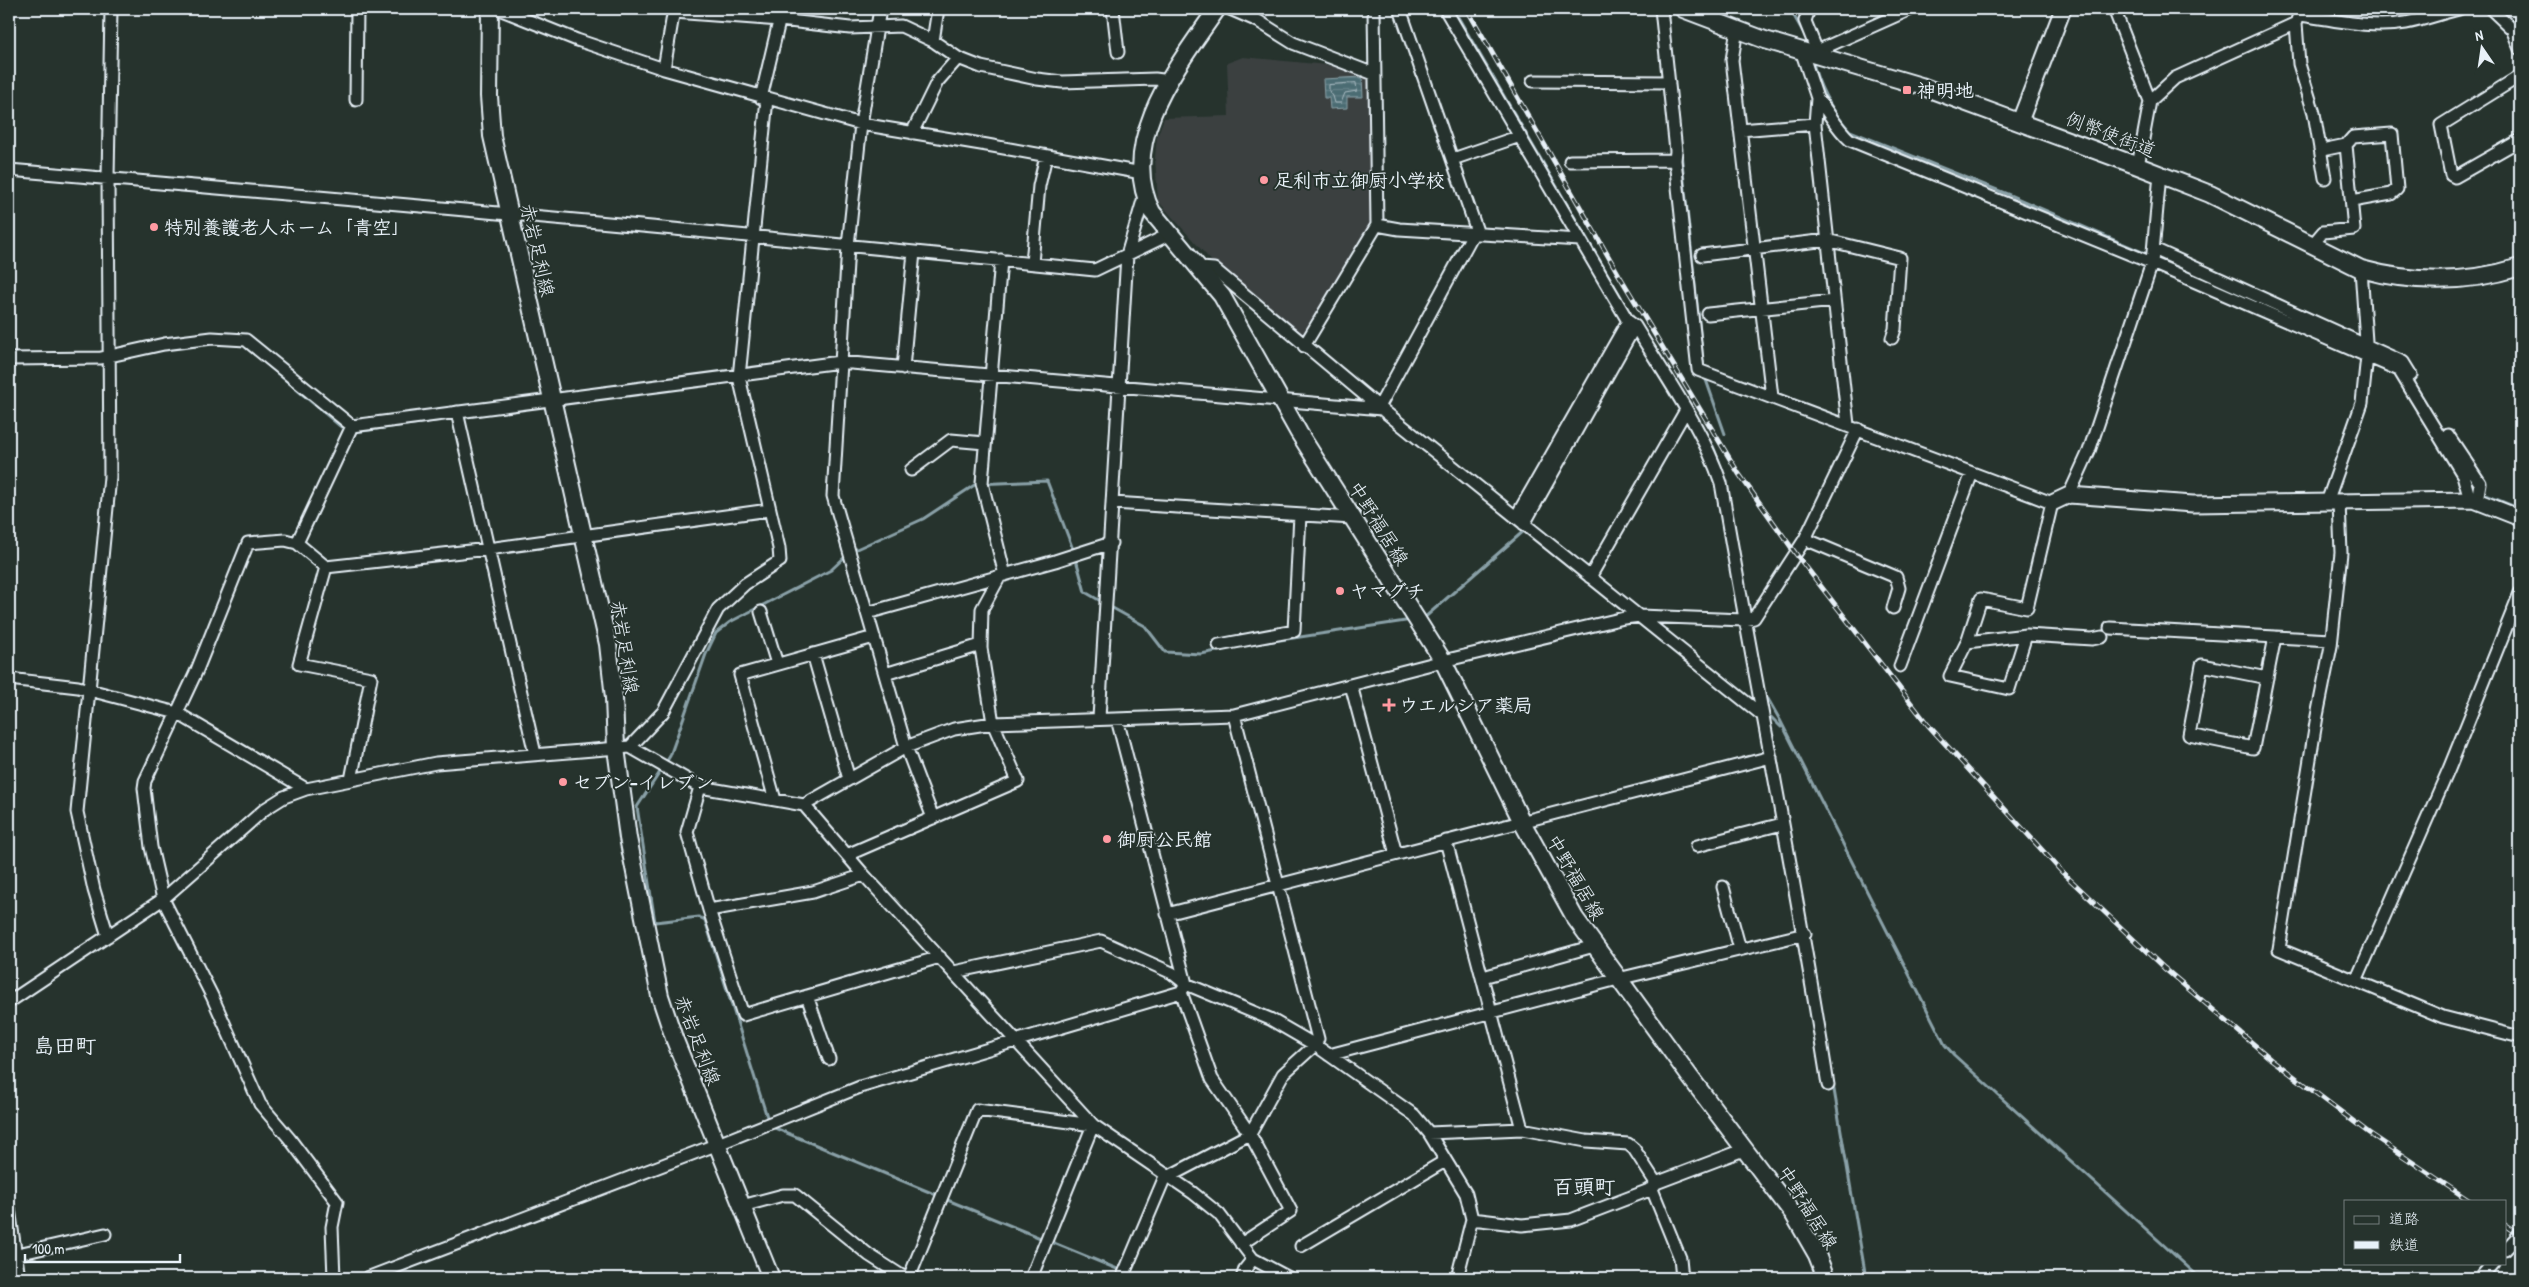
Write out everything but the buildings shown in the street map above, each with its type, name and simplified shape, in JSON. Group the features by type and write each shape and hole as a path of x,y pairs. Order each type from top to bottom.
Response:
{"main road":[{"name":"赤岩足利線","path":"490,9 489,96 492,136 608,644 614,698 623,747 628,838 660,996 674,1038 771,1278"},
{"name":"中野福居線","path":"1217,9 1170,81 1147,124 1142,173 1144,197 1152,212 1201,268 1222,296 1280,402 1443,661 1522,822 1566,903 1618,979 1794,1215 1816,1255 1826,1278"},
{"name":"例幣使街道","path":"1683,9 1736,29 1921,86 2160,174 2210,194 2361,268 2386,276 2429,281 2476,278 2520,267"}],"street":[{"path":"108,936 94,890 77,812 110,477 108,178 111,9"},
{"path":"356,9 356,100"},
{"path":"499,9 577,40 664,69 861,124 1142,173"},
{"path":"880,9 861,124 848,246 833,496 906,747 934,818"},
{"path":"933,41 938,9"},
{"path":"1113,9 1118,52"},
{"path":"1230,9 1258,21 1293,43 1374,74"},
{"path":"1304,346 1377,225 1374,9"},
{"path":"1380,408 1476,234 1453,160 1400,9"},
{"path":"1445,9 1580,240 1686,410 1716,469 1721,483 1744,620 1804,934 1828,1085"},
{"path":"1661,9 1698,370 2052,503 2069,495 2193,504 2473,500 2520,518"},
{"path":"9,1002 163,898 265,809 284,797 306,789 436,763 623,747 700,787 804,805 906,747 954,730 993,723 1099,718 1234,716 1443,661 1624,618 1640,616 1744,620 1754,618 1805,539 1853,427 1826,240 1815,124 1817,98 1808,51 1805,21 1809,9"},
{"path":"1808,51 1911,9"},
{"path":"2020,121 2063,9"},
{"path":"2114,9 2150,101 2138,166"},
{"path":"2150,101 2175,78 2299,16 2362,24 2388,24 2406,23 2459,9"},
{"path":"2491,9 2516,26 2520,49"},
{"path":"664,69 674,10 781,14 850,28 901,26 933,41 958,58 980,67 1037,79 1062,82 1156,79 1170,81"},
{"path":"623,747 663,712 718,609 745,584 780,561 779,548 739,377 754,236 764,98 781,14"},
{"path":"2299,16 2299,64 2314,113 2322,150 2325,178"},
{"path":"1736,29 1732,60 1772,398"},
{"path":"912,133 936,82 958,58"},
{"path":"2520,76 2441,125 2448,168 2451,175 2455,177 2520,140"},
{"path":"1533,81 1669,82"},
{"path":"1817,98 1828,110 1840,132 1850,140 2153,256 2367,351 2399,370 2463,475 2473,500"},
{"path":"1740,130 1815,124"},
{"path":"2322,150 2346,145 2353,137 2392,134 2397,189 2391,194 2352,201"},
{"path":"1453,160 1520,136"},
{"path":"2312,245 2323,232 2354,229 2346,145"},
{"path":"1032,263 1039,186 1046,156"},
{"path":"1570,161 1675,160"},
{"path":"9,170 356,201 508,212 1094,270 1170,234"},
{"path":"2069,495 2089,451 2153,256 2160,174"},
{"path":"1099,718 1127,255 1144,197"},
{"path":"1377,225 1399,229 1580,240"},
{"path":"1702,256 1826,240 1900,258 1895,329 1892,338"},
{"path":"903,368 914,252"},
{"path":"847,855 1018,781 993,723 982,645 982,608 1003,576 982,483 1001,260"},
{"path":"1201,268 1214,269 1380,408 1762,715"},
{"path":"2361,268 2367,351 2362,403 2333,502 2341,553 2331,640 2279,950 2443,1018 2520,1037"},
{"path":"1708,314 1834,301"},
{"path":"1520,520 1631,324"},
{"path":"9,360 108,357 164,344 212,338 246,340 352,426 739,377 840,362 1280,402 1380,408"},
{"path":"1590,577 1686,410"},
{"path":"457,412 535,754"},
{"path":"297,543 352,426"},
{"path":"911,470 951,440 985,443"},
{"path":"1900,666 1972,473"},
{"path":"1113,503 1352,518"},
{"path":"2026,636 2009,689 1950,676 1967,642 1981,599 2027,608 2052,503"},
{"path":"334,1278 332,1227 337,1202 289,1138 260,1104 212,996 163,898 151,847 144,788 145,781 197,670 248,543 285,540 297,543 326,567 488,549 769,510"},
{"path":"1219,644 1294,631 1300,515"},
{"path":"1805,539 1896,577 1899,588 1894,608"},
{"path":"867,613 1003,576 1111,543"},
{"path":"326,567 299,664 371,678 351,780"},
{"path":"2356,982 2448,769 2520,593"},
{"path":"761,612 777,664"},
{"path":"2110,628 2331,640"},
{"path":"1967,642 2026,636 2092,639 2102,637"},
{"path":"2266,678 2202,665 2189,734 2252,748 2275,637"},
{"path":"774,800 740,675 874,638"},
{"path":"885,674 982,645"},
{"path":"813,654 849,779"},
{"path":"9,679 78,687 177,713 306,789"},
{"path":"1351,686 1396,854"},
{"path":"1124,1272 1164,1179 1250,1134 1283,1074 1318,1040 1234,716"},
{"path":"1117,719 1184,988 1212,1080 1250,1134 1292,1211 1242,1244"},
{"path":"1167,914 1770,757"},
{"path":"700,787 687,832 709,910 743,1015 940,957"},
{"path":"804,805 864,875 1093,1125 1193,1192 1219,1214 1253,1259 1289,1278"},
{"path":"1697,846 1782,824"},
{"path":"1446,841 1522,1129"},
{"path":"709,910 813,892 864,875"},
{"path":"1723,887 1740,949"},
{"path":"1329,1055 1618,979 1804,934"},
{"path":"954,972 1101,941 1172,973 1184,988 1270,1019 1315,1045 1414,1115 1429,1133 1466,1194 1472,1219 1457,1278"},
{"path":"1483,977 1594,946"},
{"path":"367,1278 718,1144 860,1087 1017,1041 1184,988"},
{"path":"807,996 829,1059"},
{"path":"909,1278 977,1110 1093,1125"},
{"path":"1031,1278 1093,1125"},
{"path":"1429,1133 1522,1129 1586,1141 1628,1144 1634,1148 1654,1186 1680,1258 1682,1278"},
{"path":"1472,1219 1522,1225 1571,1220 1746,1149"},
{"path":"1300,1246 1445,1160"},
{"path":"742,1206 783,1195 795,1196 813,1208 869,1255 905,1278"},
{"path":"9,1208 12,1255 19,1278"},
{"path":"12,1255 105,1234"},
{"path":"2506,1249 2520,1234"},
{"path":"1242,1278 1253,1259"},
{"path":"2480,1278 2493,1264"}],"shaded area":[{"name":"足利市立御厨小学校","path":"1243,57 1348,67 1370,77 1373,224 1304,340 1215,265 1158,201 1155,158 1157,137 1164,118 1229,116 1227,63"}],"water":[{"path":"1362,77 1363,97 1347,97 1347,108 1330,109 1329,98 1324,98 1323,79"}],"waterway":[{"path":"1790,9 1806,37"},
{"path":"1458,17 1621,297"},
{"path":"1812,59 1826,98 1850,131 2007,194 2149,255"},
{"path":"1681,153 1704,369"},
{"path":"2155,258 2275,310"},
{"path":"262,360 340,426 355,432 514,410"},
{"path":"1705,377 1725,434"},
{"path":"1367,413 1383,415"},
{"path":"1713,446 1719,461"},
{"path":"852,551 923,519 976,484 1047,481 1074,552 1085,592 1104,603"},
{"path":"2481,493 2520,509"},
{"path":"1423,619 1525,530"},
{"path":"665,764 670,756 706,654 716,633 730,622 831,570 847,555"},
{"path":"1109,606 1145,626 1165,652 1201,654 1222,650"},
{"path":"1248,645 1412,620"},
{"path":"1763,695 1768,699 1780,720 1945,1045 2200,1278"},
{"path":"1771,717 1781,727"},
{"path":"662,769 637,807 655,922 699,917 705,920 768,1120"},
{"path":"1833,1084 1866,1278"},
{"path":"770,1126 939,1196"},
{"path":"945,1199 1043,1239"},
{"path":"1049,1241 1122,1271"},
{"path":"1128,1273 1141,1278"}],"railway":[{"path":"1467,9 1619,275 1739,474 1796,554 1928,725 2063,873 2164,968 2271,1059 2369,1133 2469,1200"},
{"path":"2506,1226 2520,1235"}],"place":[{"name":"神明地","path":"1907,90"},
{"name":"足利市立御厨小学校","path":"1264,180"},
{"name":"特別養護老人ホーム「青空」","path":"154,227"},
{"name":"ヤマグチ","path":"1340,591"},
{"name":"ウエルシア薬局","path":"1389,705"},
{"name":"セブン-イレブン","path":"563,782"},
{"name":"御厨公民館","path":"1107,839"}],"district":[{"name":"島田町","path":"65,1046"},
{"name":"百頭町","path":"1584,1187"}]}
